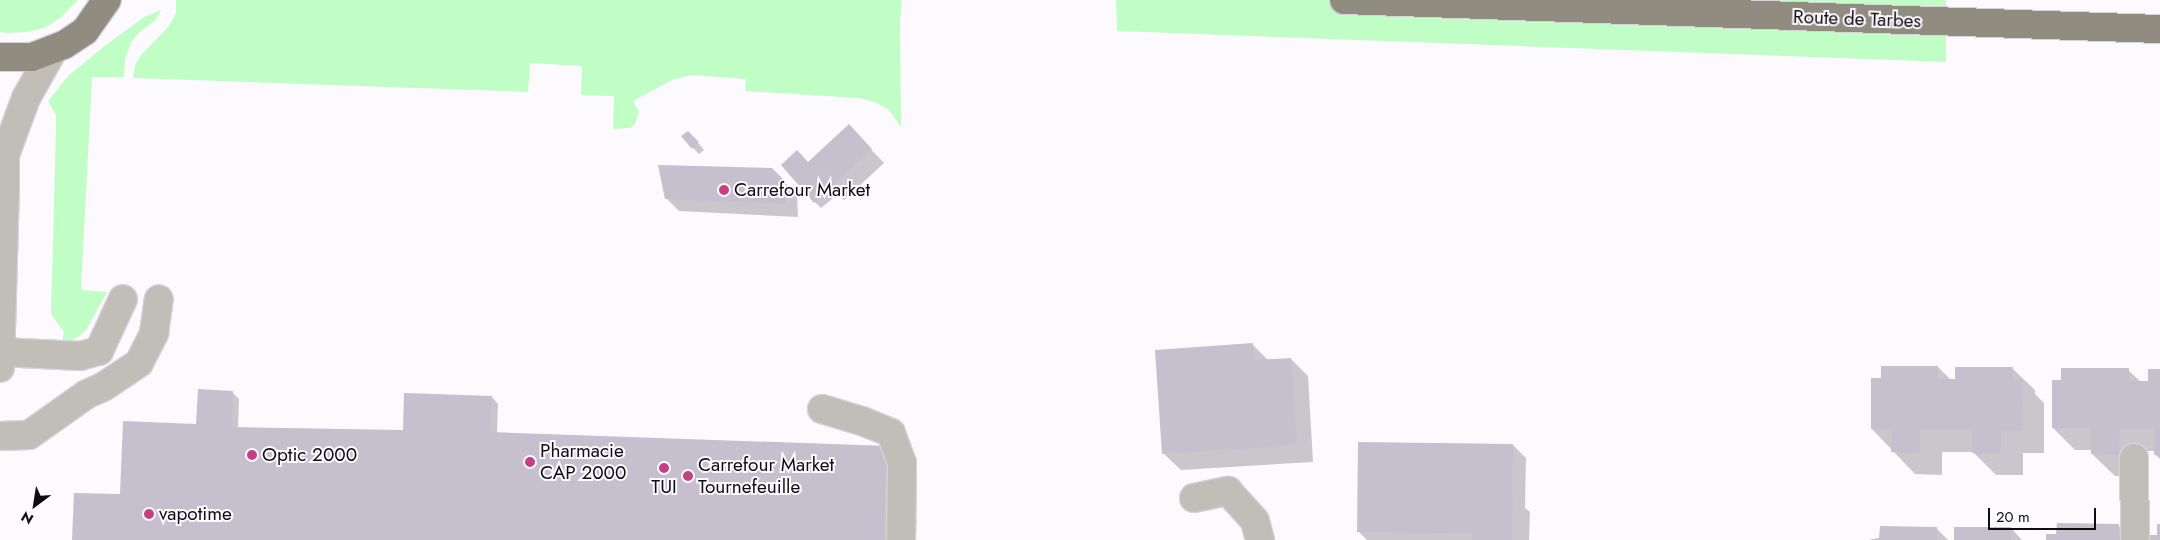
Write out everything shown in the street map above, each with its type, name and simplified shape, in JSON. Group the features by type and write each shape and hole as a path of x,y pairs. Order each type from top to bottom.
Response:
{"main road":[{"path":"0,57 32,57 53,50 85,31 107,0"},
{"name":"Route de Tarbes","path":"1344,0 2160,29"}],"street":[{"path":"0,368 2,148 26,98 53,50"},
{"path":"0,352 80,356 99,351 123,299"},
{"path":"0,436 29,435 87,394 103,387 139,363 154,333 159,299"},
{"path":"822,409 862,421 891,434 902,463 901,540"},
{"path":"2134,458 2135,540"},
{"path":"1194,498 1228,492 1255,521 1260,540"}],"green space":[{"path":"0,0 78,0 60,18 44,28 8,33 0,32"},
{"path":"176,0 902,0 900,20 901,127 889,110 875,102 858,98 745,91 746,79 691,75 672,80 633,101 639,112 635,124 630,128 613,129 614,96 581,95 582,66 530,63 528,92 133,78 135,65 141,55 169,26 176,13"},
{"path":"1116,0 1946,0 1946,62 1117,31"},
{"path":"161,10 156,20 142,30 132,41 125,59 124,77 92,77 81,290 107,292 86,330 78,337 61,344 64,332 51,314 56,115 48,101 69,75 106,45 144,17"}],"building":[{"path":"849,124 872,149 814,203 781,165 797,150 808,162"},
{"path":"688,131 699,142 692,149 681,136"},
{"name":"Carrefour Market","path":"658,165 772,168 785,181 785,204 665,199"},
{"path":"1253,343 1254,360 1291,358 1297,445 1162,454 1155,350"},
{"path":"1881,366 1938,366 1938,379 1955,379 1955,367 2013,367 2013,379 2023,379 2022,431 2001,431 2001,454 1972,453 1972,430 1920,430 1920,453 1891,452 1892,430 1871,429 1871,378 1881,378"},
{"path":"2061,368 2129,368 2129,381 2148,381 2148,369 2160,369 2160,455 2154,455 2155,429 2120,429 2119,455 2091,454 2091,428 2052,428 2052,380 2061,380"},
{"name":"Carrefour Market Tournefeuille","path":"198,389 233,391 232,427 403,430 404,393 492,396 490,432 887,446 884,540 72,540 74,493 120,494 123,421 196,424"},
{"path":"1358,442 1513,444 1512,540 1472,540 1472,533 1357,532"},
{"path":"2057,523 2119,524 2118,535 2123,535 2123,540 2046,540 2046,534 2056,534"},
{"path":"2157,524 2160,524 2160,540 2150,540 2150,535 2157,535"},
{"path":"1880,526 1937,527 1937,540 1868,540 1879,538"},
{"path":"1954,527 2011,527 2011,540 1954,540"}],"place":[{"name":"Carrefour Market","path":"724,190"},
{"name":"Optic 2000","path":"252,455"},
{"name":"Pharmacie CAP 2000","path":"530,462"},
{"name":"TUI","path":"664,468"},
{"name":"Carrefour Market Tournefeuille","path":"688,476"},
{"name":"vapotime","path":"149,514"}]}
